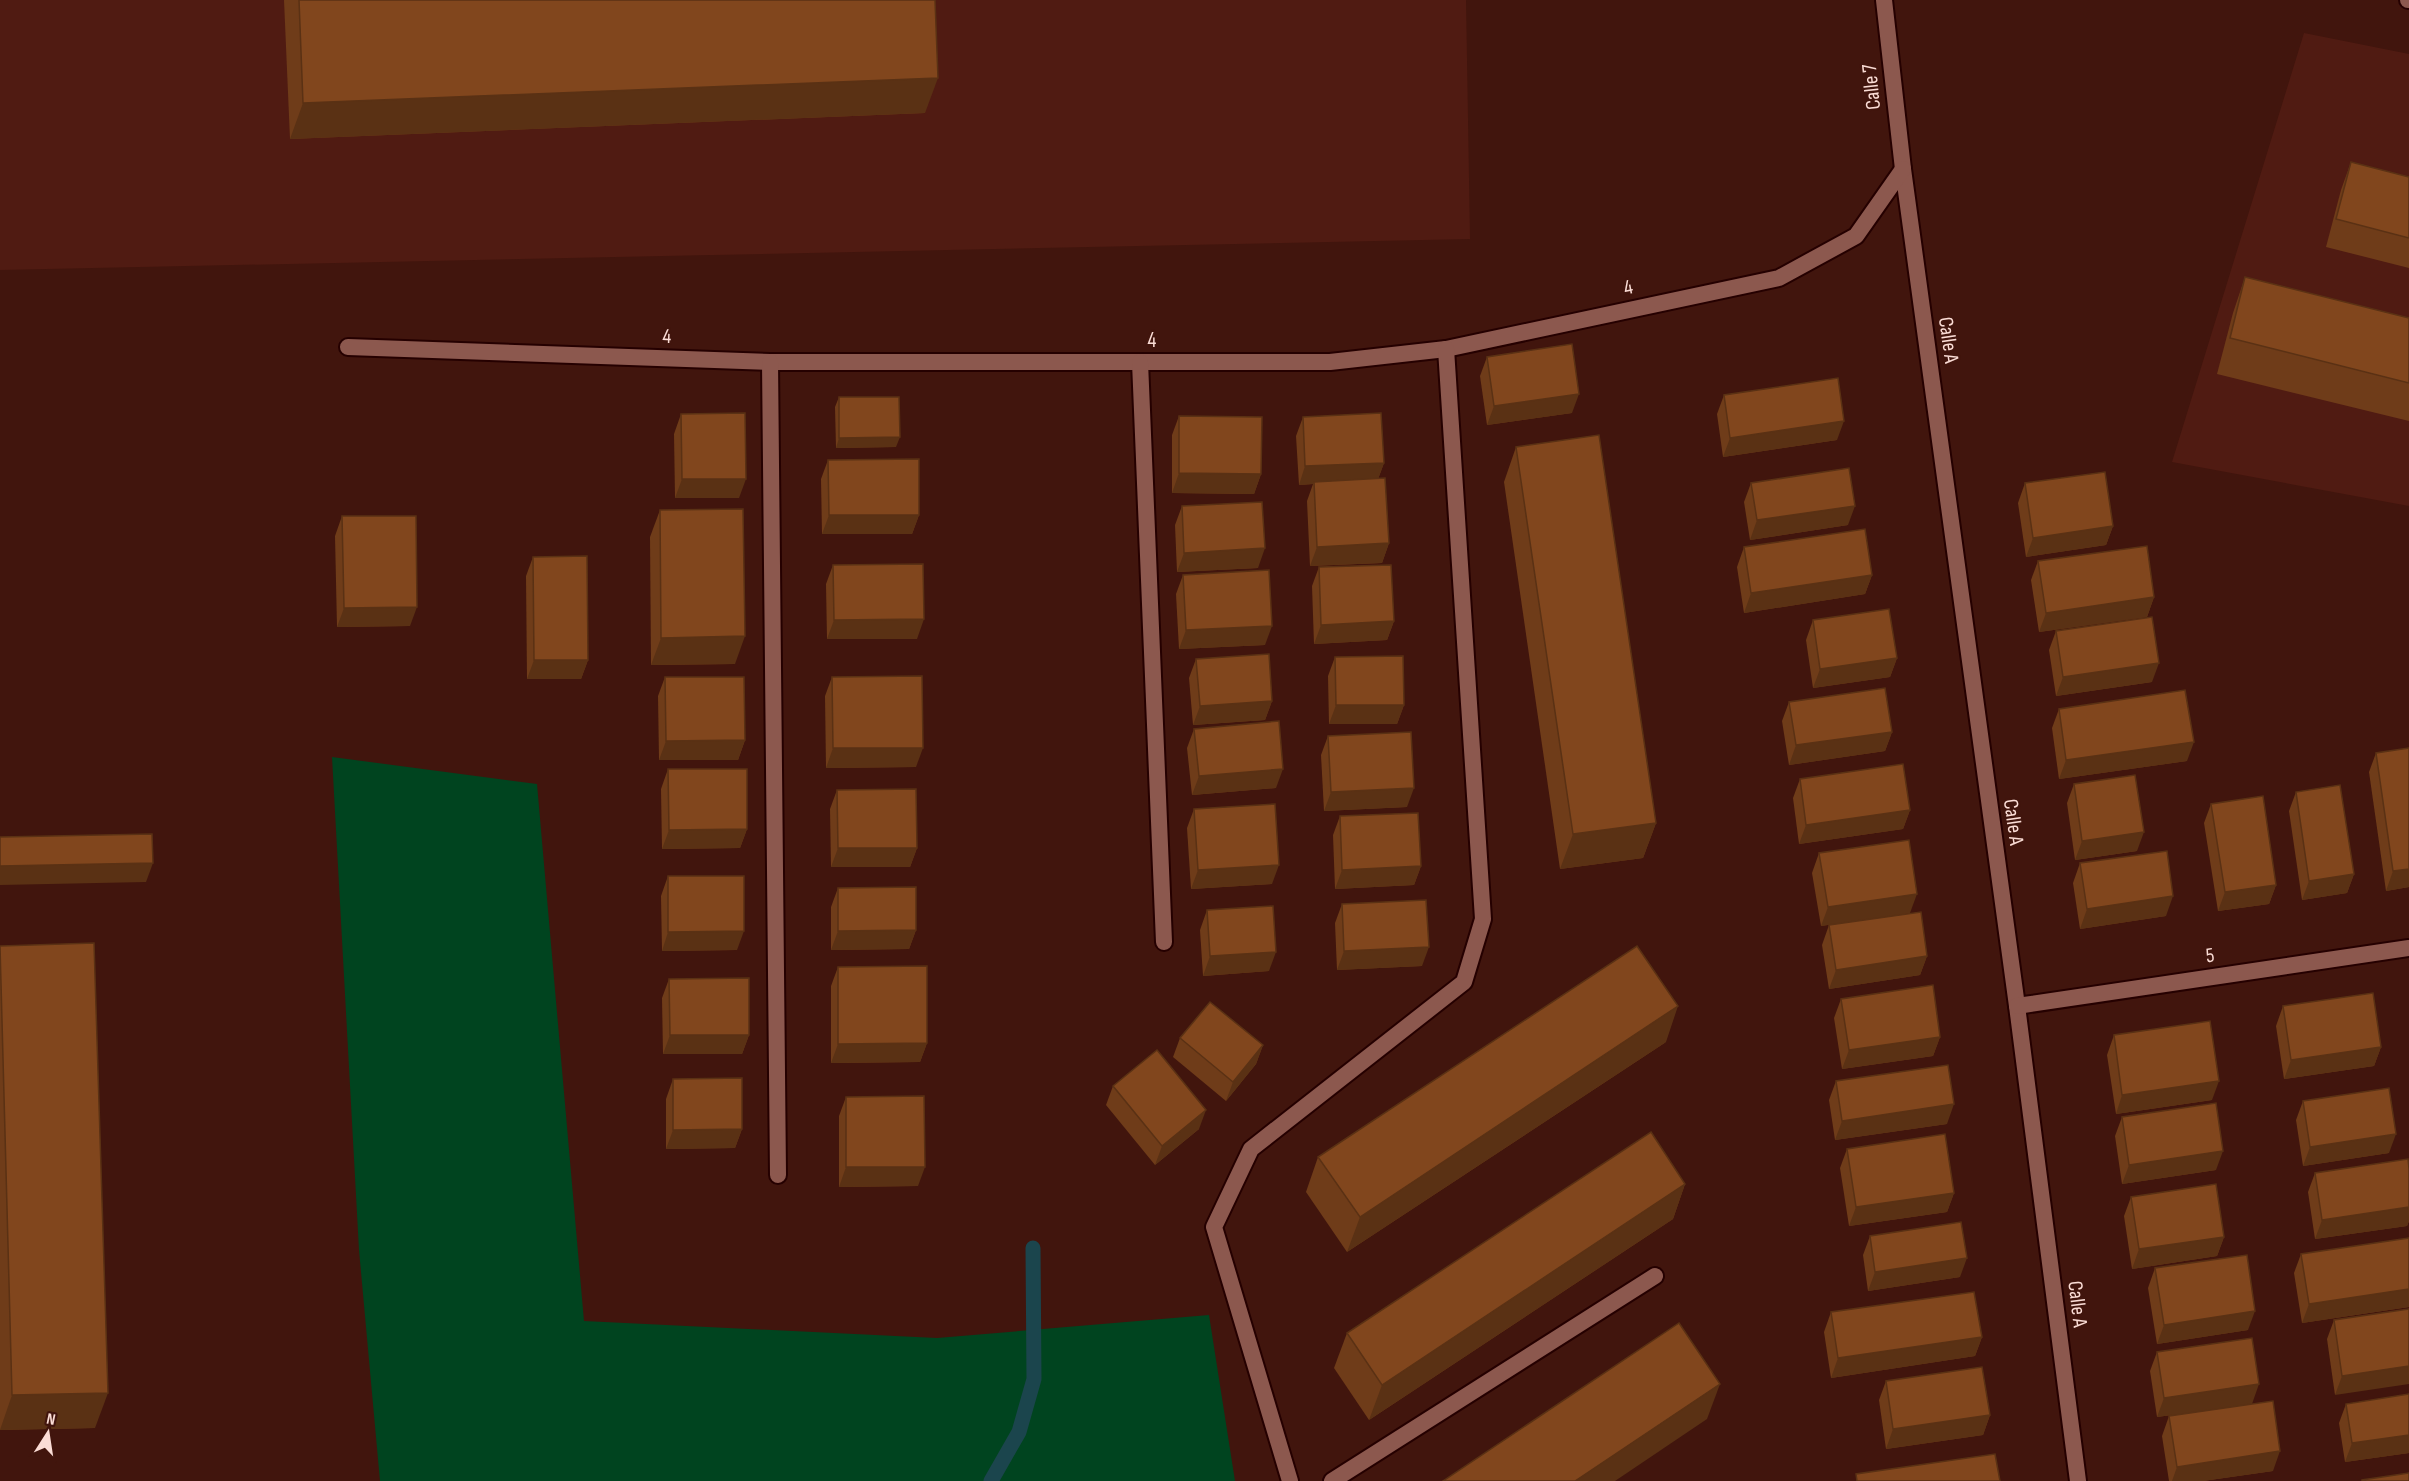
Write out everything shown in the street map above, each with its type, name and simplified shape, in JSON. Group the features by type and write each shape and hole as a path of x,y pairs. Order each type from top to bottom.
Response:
{"street":[{"name":"Calle 7","path":"1884,0 1903,169"},
{"name":"4","path":"348,347 770,362 1330,362 1446,349 1779,278 1856,236 1903,169"},
{"name":"Calle A","path":"1903,169 2017,1006 2078,1481"},
{"path":"1290,1481 1214,1227 1251,1149 1464,982 1483,919 1446,349"},
{"path":"770,362 778,1175"},
{"path":"1140,362 1164,942"},
{"name":"5","path":"2017,1006 2409,948"},
{"path":"1332,1481 1655,1276"}],"shaded area":[{"path":"0,0 1466,0 1470,239 0,270"},
{"path":"2304,33 2409,54 2409,506 2172,462"}],"green space":[{"path":"332,757 537,784 584,1321 937,1338 1209,1315 1235,1481 380,1481 359,1250"}],"building":[{"path":"299,0 935,0 938,78 303,103"},
{"path":"2351,162 2409,177 2409,238 2336,219"},
{"path":"2245,277 2409,318 2409,383 2230,338"},
{"path":"1572,344 1579,394 1494,406 1487,357"},
{"path":"1838,378 1844,421 1730,438 1724,395"},
{"path":"839,397 899,397 900,437 839,438"},
{"path":"745,413 746,479 682,479 681,414"},
{"path":"1381,413 1384,463 1305,466 1303,417"},
{"path":"1179,416 1262,417 1261,474 1179,473"},
{"path":"1599,435 1656,823 1573,834 1516,447"},
{"path":"919,459 919,515 829,515 828,460"},
{"path":"1849,468 1855,506 1757,520 1751,483"},
{"path":"2105,472 2113,526 2033,538 2025,483"},
{"path":"1385,478 1389,543 1317,547 1314,482"},
{"path":"1262,502 1265,548 1184,553 1182,506"},
{"path":"743,509 745,636 661,638 660,510"},
{"path":"342,516 416,516 417,607 344,608"},
{"path":"1865,529 1872,575 1751,593 1744,547"},
{"path":"2147,546 2154,597 2046,613 2038,561"},
{"path":"587,556 588,660 534,660 533,557"},
{"path":"923,564 924,619 834,620 833,565"},
{"path":"1391,565 1394,621 1321,625 1319,567"},
{"path":"1269,570 1272,626 1186,630 1183,575"},
{"path":"1889,609 1897,658 1820,669 1813,620"},
{"path":"2152,617 2159,663 2063,677 2056,631"},
{"path":"1269,654 1272,701 1200,706 1196,659"},
{"path":"1403,656 1404,705 1336,705 1335,657"},
{"path":"922,676 923,748 833,748 832,677"},
{"path":"665,677 744,677 745,740 666,741"},
{"path":"1885,688 1892,732 1796,745 1789,702"},
{"path":"2185,690 2194,742 2066,760 2059,709"},
{"path":"1279,721 1283,769 1199,776 1194,729"},
{"path":"1411,732 1414,788 1331,792 1328,736"},
{"path":"2409,748 2409,869 2393,871 2376,753"},
{"path":"1903,764 1910,810 1806,825 1800,779"},
{"path":"668,769 747,769 747,829 669,830"},
{"path":"2135,775 2144,832 2082,841 2074,784"},
{"path":"2340,785 2354,874 2309,881 2296,792"},
{"path":"916,789 917,848 838,848 837,790"},
{"path":"2263,796 2276,885 2225,892 2211,804"},
{"path":"1275,804 1279,865 1198,870 1194,809"},
{"path":"1418,813 1421,866 1342,870 1340,816"},
{"path":"152,834 153,863 0,866 0,837"},
{"path":"1909,840 1917,894 1828,907 1819,853"},
{"path":"2167,851 2173,896 2087,909 2080,863"},
{"path":"668,876 744,876 744,931 668,932"},
{"path":"916,887 916,930 838,931 838,888"},
{"path":"1426,900 1429,947 1344,951 1342,904"},
{"path":"1273,906 1276,952 1210,956 1207,910"},
{"path":"1921,912 1927,956 1836,970 1829,925"},
{"path":"94,943 108,1393 12,1395 0,946"},
{"path":"1637,946 1678,1006 1360,1217 1318,1157"},
{"path":"927,966 927,1043 838,1044 838,967"},
{"path":"749,978 749,1035 670,1035 669,979"},
{"path":"1933,985 1940,1037 1849,1050 1841,999"},
{"path":"2373,993 2381,1047 2291,1060 2283,1006"},
{"path":"1210,1002 1263,1045 1233,1082 1180,1038"},
{"path":"2210,1021 2219,1081 2122,1095 2114,1035"},
{"path":"1157,1050 1206,1110 1162,1146 1113,1086"},
{"path":"1948,1065 1954,1104 1842,1121 1836,1081"},
{"path":"742,1078 742,1129 673,1130 673,1079"},
{"path":"2389,1088 2396,1134 2310,1147 2303,1101"},
{"path":"924,1096 925,1167 846,1167 846,1097"},
{"path":"2216,1103 2223,1151 2129,1165 2122,1117"},
{"path":"1651,1132 1685,1184 1382,1385 1347,1333"},
{"path":"1945,1134 1954,1193 1856,1207 1847,1149"},
{"path":"2408,1159 2409,1207 2322,1220 2315,1173"},
{"path":"2216,1184 2224,1237 2139,1249 2131,1197"},
{"path":"1961,1222 1967,1258 1875,1272 1870,1236"},
{"path":"2409,1238 2409,1289 2309,1304 2301,1254"},
{"path":"2247,1255 2255,1311 2164,1325 2155,1268"},
{"path":"1974,1292 1982,1337 1838,1358 1831,1312"},
{"path":"2409,1309 2409,1366 2342,1376 2334,1320"},
{"path":"1679,1323 1720,1384 1575,1481 1443,1481"},
{"path":"2252,1338 2259,1384 2164,1398 2157,1352"},
{"path":"1982,1367 1990,1415 1893,1429 1886,1381"},
{"path":"2409,1394 2409,1435 2352,1443 2346,1404"},
{"path":"2273,1401 2280,1451 2177,1467 2169,1416"},
{"path":"1995,1454 2000,1481 1857,1481 1856,1474"},
{"path":"2409,1473 2409,1481 2362,1481 2362,1480"}],"waterway":[{"path":"991,1481 1019,1432 1034,1379 1033,1248"}]}
